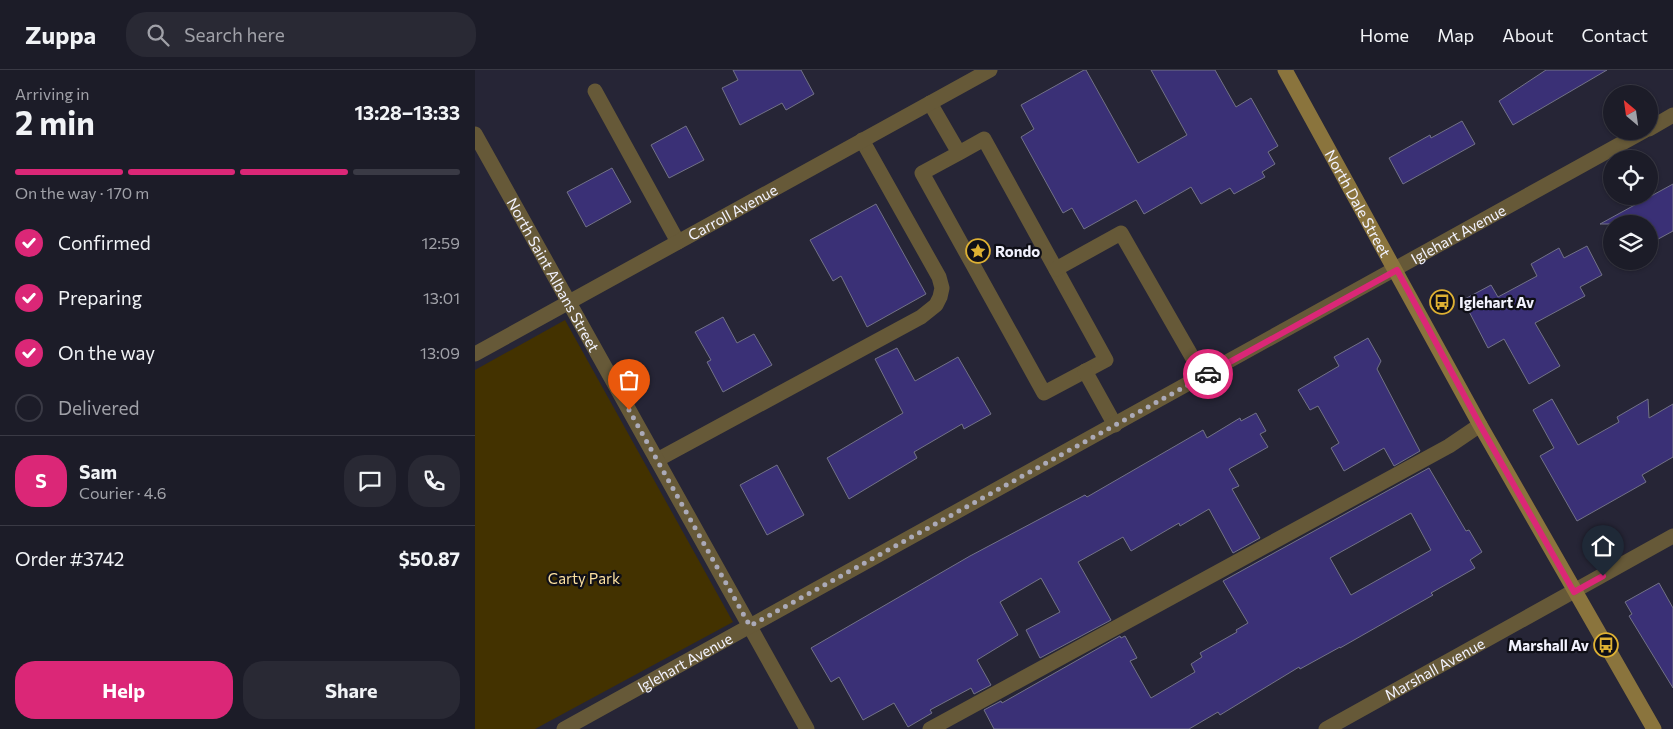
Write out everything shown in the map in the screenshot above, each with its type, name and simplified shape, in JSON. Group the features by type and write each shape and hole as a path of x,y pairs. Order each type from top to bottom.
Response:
{"main road":[{"name":"North Dale Street","path":"1285,70 1397,270 1480,425 1654,729"}],"street":[{"name":"Carroll Avenue","path":"475,354 990,70"},
{"path":"595,91 678,242"},
{"path":"931,103 959,153"},
{"path":"1658,124 1673,115"},
{"name":"North Saint Albans Street","path":"475,134 479,150 569,303 807,729"},
{"path":"984,139 1106,360 1044,393 922,173 959,153 984,139"},
{"path":"657,460 864,349 921,317 936,305 942,288 939,277 862,140"},
{"name":"Iglehart Avenue","path":"564,729 1397,270 1628,140"},
{"path":"1056,269 1121,233 1203,376"},
{"path":"1085,371 1115,425"},
{"path":"930,729 1449,446 1480,425"},
{"name":"Marshall Avenue","path":"1326,729 1673,536"}],"green space":[{"name":"Carty Park","path":"565,320 733,622 535,729 475,729 475,370"}],"building":[{"path":"733,70 801,70 814,94 786,110 782,103 740,125 722,88 738,80"},
{"path":"1086,70 1138,163 1187,135 1151,70 1215,70 1236,107 1251,98 1278,146 1268,152 1275,164 1262,172 1265,177 1234,194 1230,188 1201,204 1191,187 1144,214 1136,200 1084,229 1072,208 1063,213 1021,137 1034,129 1021,105"},
{"path":"1546,70 1607,70 1513,125 1499,101"},
{"path":"1462,121 1475,144 1403,184 1389,158 1430,135 1431,138"},
{"path":"686,126 704,160 669,178 651,145"},
{"path":"612,168 631,202 586,227 567,192"},
{"path":"1673,184 1673,231 1658,239 1658,215 1616,215 1635,205 1658,205 1658,192"},
{"path":"876,204 926,294 867,327 841,276 833,281 810,240"},
{"path":"1587,246 1602,275 1580,287 1585,296 1535,323 1560,366 1529,384 1504,339 1488,348 1463,300 1491,285 1498,297 1537,276 1531,264 1559,248 1564,258"},
{"path":"723,317 737,343 754,334 772,365 723,392 707,362 711,360 695,332"},
{"path":"1368,338 1381,361 1377,369 1420,451 1394,466 1384,448 1344,471 1331,448 1339,443 1318,406 1310,410 1298,390 1339,366 1334,357"},
{"path":"897,348 915,381 958,357 991,414 964,429 962,424 914,452 917,458 849,499 827,458 903,413 875,359"},
{"path":"1552,399 1578,445 1619,422 1617,417 1648,399 1649,418 1673,404 1673,457 1642,475 1646,482 1577,521 1540,456 1554,448 1533,410"},
{"path":"1256,413 1266,431 1260,434 1268,447 1229,469 1239,486 1232,489 1260,538 1233,553 1209,509 1180,526 1179,523 1131,551 1123,537 1078,562 1111,620 1040,658 1026,630 1060,612 1041,578 1000,602 1018,635 977,660 991,685 974,694 971,688 930,710 932,713 908,727 894,703 863,720 839,677 831,682 811,648 970,556 1085,495 1087,497 1203,430 1207,438 1240,418 1241,421"},
{"path":"777,465 804,515 767,535 740,485"},
{"path":"1429,468 1466,531 1469,530 1482,552 1470,560 1475,568 1431,593 1433,595 1340,648 1300,669 1299,667 1220,715 1218,712 1189,729 994,729 984,710 1001,701 1002,703 1120,636 1121,638 1125,636 1137,658 1130,661 1151,698 1195,672 1191,664 1202,657 1200,653 1237,632 1236,630 1248,623 1223,581","holes":["1411,513 1431,550 1351,595 1330,558"]},
{"path":"1659,583 1673,608 1673,688 1629,616 1632,614 1625,602"}],"way so far":[{"path":"629,410 750,626 1208,374"}],"place":[{"name":"Rondo","path":"978,251"},
{"name":"Iglehart Av","path":"1442,302"},
{"name":"Marshall Av","path":"1606,645"}],"route":[{"path":"1208,374 1397,270 1480,425 1574,592 1603,576"}]}
